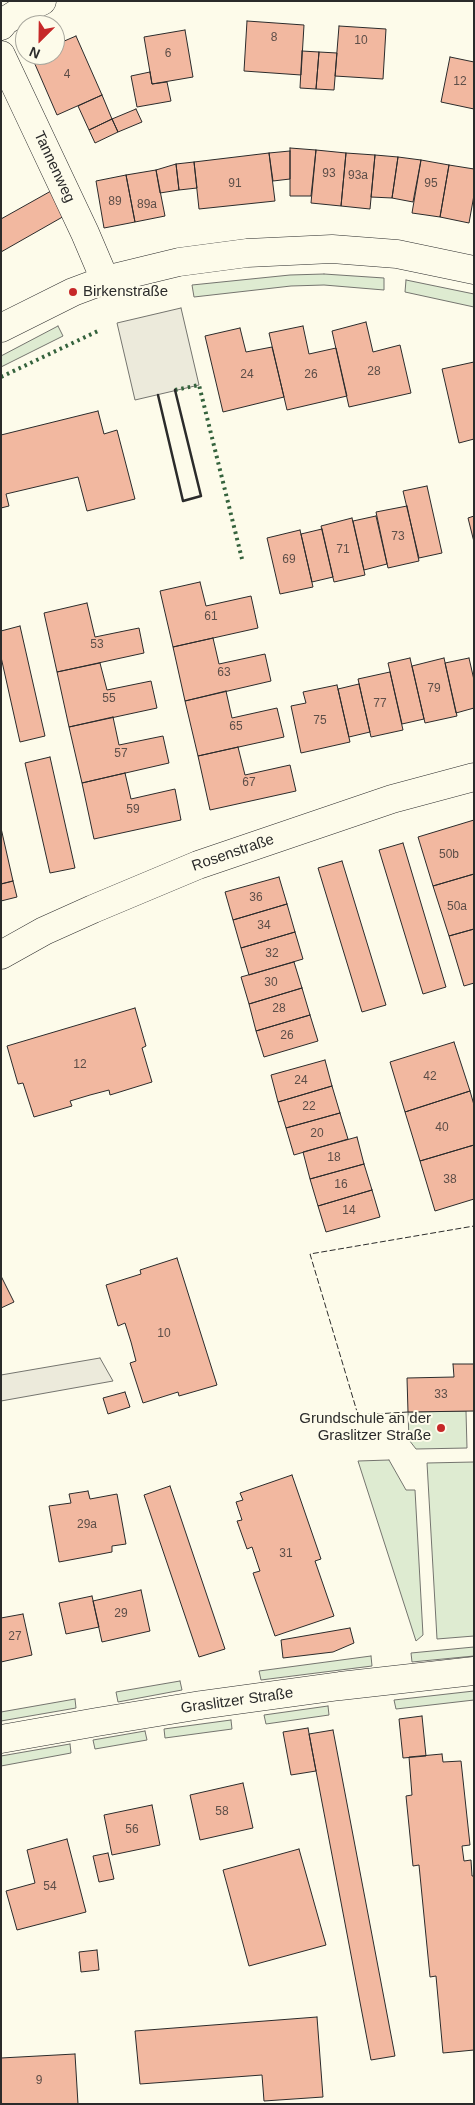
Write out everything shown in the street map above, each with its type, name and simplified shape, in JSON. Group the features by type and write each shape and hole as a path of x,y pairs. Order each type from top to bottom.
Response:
{"street":[{"path":"1,26 5,21 21,11 42,1"},
{"name":"Tannenweg","path":"1,55 85,233 105,280"},
{"path":"1,328 73,292 105,280 178,262 247,253 332,249 397,254 474,270"},
{"name":"Rosenstraße","path":"1,954 44,931 198,865 392,800 474,777"},
{"name":"Graslitzer Straße","path":"1,1740 201,1705 349,1685 474,1671"}],"green space":[{"path":"324,274 384,278 384,290 324,285 291,286 194,297 192,285 290,275"},
{"path":"406,280 474,294 474,307 405,292"},
{"path":"58,326 63,336 1,367 1,356"},
{"path":"466,1411 467,1448 416,1449 409,1440 408,1412"},
{"path":"389,1460 406,1490 415,1490 423,1635 416,1641 358,1461"},
{"path":"474,1462 474,1636 437,1639 427,1463"},
{"path":"474,1647 474,1656 412,1662 411,1653"},
{"path":"371,1656 372,1666 261,1680 259,1671"},
{"path":"180,1681 182,1690 118,1702 116,1692"},
{"path":"474,1691 474,1700 396,1709 394,1700"},
{"path":"75,1699 76,1708 1,1721 1,1712"},
{"path":"328,1706 329,1715 266,1724 264,1715"},
{"path":"231,1720 232,1729 165,1738 164,1729"},
{"path":"145,1731 147,1740 95,1749 93,1740"},
{"path":"70,1744 71,1753 1,1766 1,1756"}],"shaded area":[{"path":"181,308 199,385 135,400 117,323"},
{"path":"100,1358 113,1381 1,1401 1,1375"}],"building":[{"path":"247,21 304,25 301,75 244,71"},
{"path":"339,26 386,29 383,79 335,76"},
{"path":"185,30 193,77 152,84 144,37"},
{"path":"76,36 102,95 57,115 35,65 65,65 65,41"},
{"path":"302,51 319,52 316,89 300,88"},
{"path":"319,52 337,53 334,90 316,89"},
{"path":"450,57 474,62 474,109 441,102"},
{"path":"150,72 152,84 167,82 171,101 137,107 131,76"},
{"path":"102,95 112,119 89,130 78,106"},
{"path":"136,109 142,122 118,132 112,119"},
{"path":"112,119 118,132 95,143 89,130"},
{"path":"290,148 316,150 311,196 290,196"},
{"path":"316,150 346,153 341,206 311,203"},
{"path":"290,151 290,179 273,181 269,153"},
{"path":"269,153 275,201 199,209 194,162"},
{"path":"346,153 375,155 370,209 341,206"},
{"path":"375,155 398,157 392,198 371,197"},
{"path":"398,157 421,160 413,202 392,198"},
{"path":"421,160 449,165 440,217 412,213"},
{"path":"194,162 197,188 179,190 176,164"},
{"path":"176,164 179,190 160,193 156,170"},
{"path":"449,165 474,169 474,195 469,223 440,217"},
{"path":"156,170 165,216 135,222 126,175"},
{"path":"126,175 135,222 104,228 96,181"},
{"path":"51,191 66,215 1,252 1,219"},
{"path":"366,322 373,352 400,345 411,393 349,407 332,331"},
{"path":"303,326 309,354 336,348 347,396 287,410 269,333"},
{"path":"240,328 246,352 272,347 284,397 223,412 205,336"},
{"path":"474,362 474,439 459,443 442,369"},
{"path":"98,411 104,434 117,430 135,499 87,511 78,477 6,494 9,506 1,508 1,435"},
{"path":"427,486 442,553 419,558 403,491"},
{"path":"407,506 419,561 388,568 376,512"},
{"path":"376,516 387,564 364,570 353,521"},
{"path":"474,516 474,542 468,518"},
{"path":"352,518 365,575 334,582 321,526"},
{"path":"322,529 333,577 312,582 301,534"},
{"path":"300,530 313,587 280,594 267,538"},
{"path":"200,582 206,606 251,596 258,628 173,647 160,591"},
{"path":"87,603 95,637 139,628 144,653 57,672 44,613"},
{"path":"20,626 45,736 20,742 1,657 1,631"},
{"path":"213,638 219,664 265,654 271,681 185,701 173,647"},
{"path":"410,658 424,719 402,724 388,663"},
{"path":"444,658 457,716 425,723 412,666"},
{"path":"469,658 474,680 474,708 456,713 445,663"},
{"path":"100,663 107,690 151,681 157,708 69,727 57,672"},
{"path":"390,672 403,730 371,737 358,679"},
{"path":"359,684 370,732 349,737 338,689"},
{"path":"337,685 350,742 301,753 291,706 306,703 303,692"},
{"path":"226,691 232,718 277,708 284,737 198,756 185,701"},
{"path":"113,717 119,745 163,736 169,763 82,783 69,727"},
{"path":"238,747 245,775 290,765 296,791 210,810 198,756"},
{"path":"50,757 75,868 50,873 25,763"},
{"path":"125,773 131,799 175,789 181,820 94,839 82,783"},
{"path":"474,820 474,874 433,886 418,837"},
{"path":"1,828 13,881 1,884"},
{"path":"403,843 446,987 423,994 379,850"},
{"path":"342,861 386,1005 362,1012 318,868"},
{"path":"474,874 474,929 449,936 433,886"},
{"path":"279,877 287,904 233,920 225,892"},
{"path":"13,881 17,897 1,901 1,884"},
{"path":"287,904 295,932 241,948 233,920"},
{"path":"474,929 474,983 464,986 449,936"},
{"path":"295,932 303,959 249,975 241,948"},
{"path":"294,962 302,988 249,1004 241,977"},
{"path":"302,988 310,1015 256,1031 249,1004"},
{"path":"135,1008 146,1046 142,1048 152,1082 110,1095 109,1090 90,1095 70,1101 72,1106 34,1117 23,1083 18,1084 7,1046"},
{"path":"310,1015 318,1041 264,1057 256,1031"},
{"path":"454,1042 470,1091 405,1112 390,1062"},
{"path":"325,1060 332,1086 278,1102 271,1075"},
{"path":"332,1086 340,1113 286,1128 278,1102"},
{"path":"470,1091 474,1105 474,1145 420,1161 405,1112"},
{"path":"340,1113 348,1139 294,1155 286,1128"},
{"path":"357,1137 364,1164 310,1179 303,1152"},
{"path":"474,1145 474,1199 435,1211 420,1161"},
{"path":"364,1164 372,1190 318,1206 310,1179"},
{"path":"372,1190 380,1217 326,1232 318,1206"},
{"path":"177,1258 217,1385 179,1396 178,1392 143,1403 130,1363 136,1361 131,1342 125,1323 118,1326 106,1285 141,1274 140,1270"},
{"path":"1,1276 14,1302 1,1308"},
{"path":"453,1364 474,1364 474,1411 408,1412 407,1378 454,1377"},
{"path":"125,1392 130,1407 108,1414 103,1398"},
{"path":"292,1475 321,1559 315,1561 334,1616 275,1636 253,1573 260,1571 252,1547 247,1549 237,1521 242,1520 236,1502 243,1500 240,1493"},
{"path":"170,1486 225,1649 199,1657 144,1495"},
{"path":"88,1491 90,1499 117,1494 126,1544 112,1546 112,1552 59,1562 49,1506 71,1503 69,1494"},
{"path":"141,1590 150,1631 102,1642 93,1601"},
{"path":"92,1596 99,1627 66,1634 59,1603"},
{"path":"23,1614 32,1655 1,1662 1,1618"},
{"path":"350,1628 354,1643 333,1652 283,1658 281,1640"},
{"path":"422,1716 426,1756 403,1758 399,1719"},
{"path":"308,1728 316,1771 291,1775 283,1732"},
{"path":"333,1730 395,2056 371,2060 309,1734"},
{"path":"442,1754 443,1762 461,1761 470,1845 462,1846 464,1861 471,1860 472,1876 474,1876 474,2050 443,2053 436,1976 430,1977 419,1865 413,1866 406,1796 412,1795 409,1757"},
{"path":"243,1783 253,1828 200,1840 190,1795"},
{"path":"152,1805 160,1845 112,1855 104,1815"},
{"path":"67,1839 86,1912 17,1930 6,1891 35,1883 27,1850"},
{"path":"299,1849 326,1945 249,1966 223,1870"},
{"path":"108,1853 114,1879 99,1882 93,1856"},
{"path":"97,1950 99,1970 81,1972 79,1952"},
{"path":"317,2017 323,2097 264,2101 262,2075 140,2084 135,2031"},
{"path":"75,2054 78,2104 1,2104 1,2058"}],"hedge":[{"path":"1,377 100,330"},
{"path":"175,390 199,385 242,559"}],"fence":[{"path":"408,1412 358,1415 310,1254 474,1226"}],"wall":[{"path":"158,395 183,501 201,496 175,390"}],"place":[{"name":"Birkenstraße","path":"73,292"},
{"name":"Grundschule an der Graslitzer Straße","path":"441,1428"}]}
